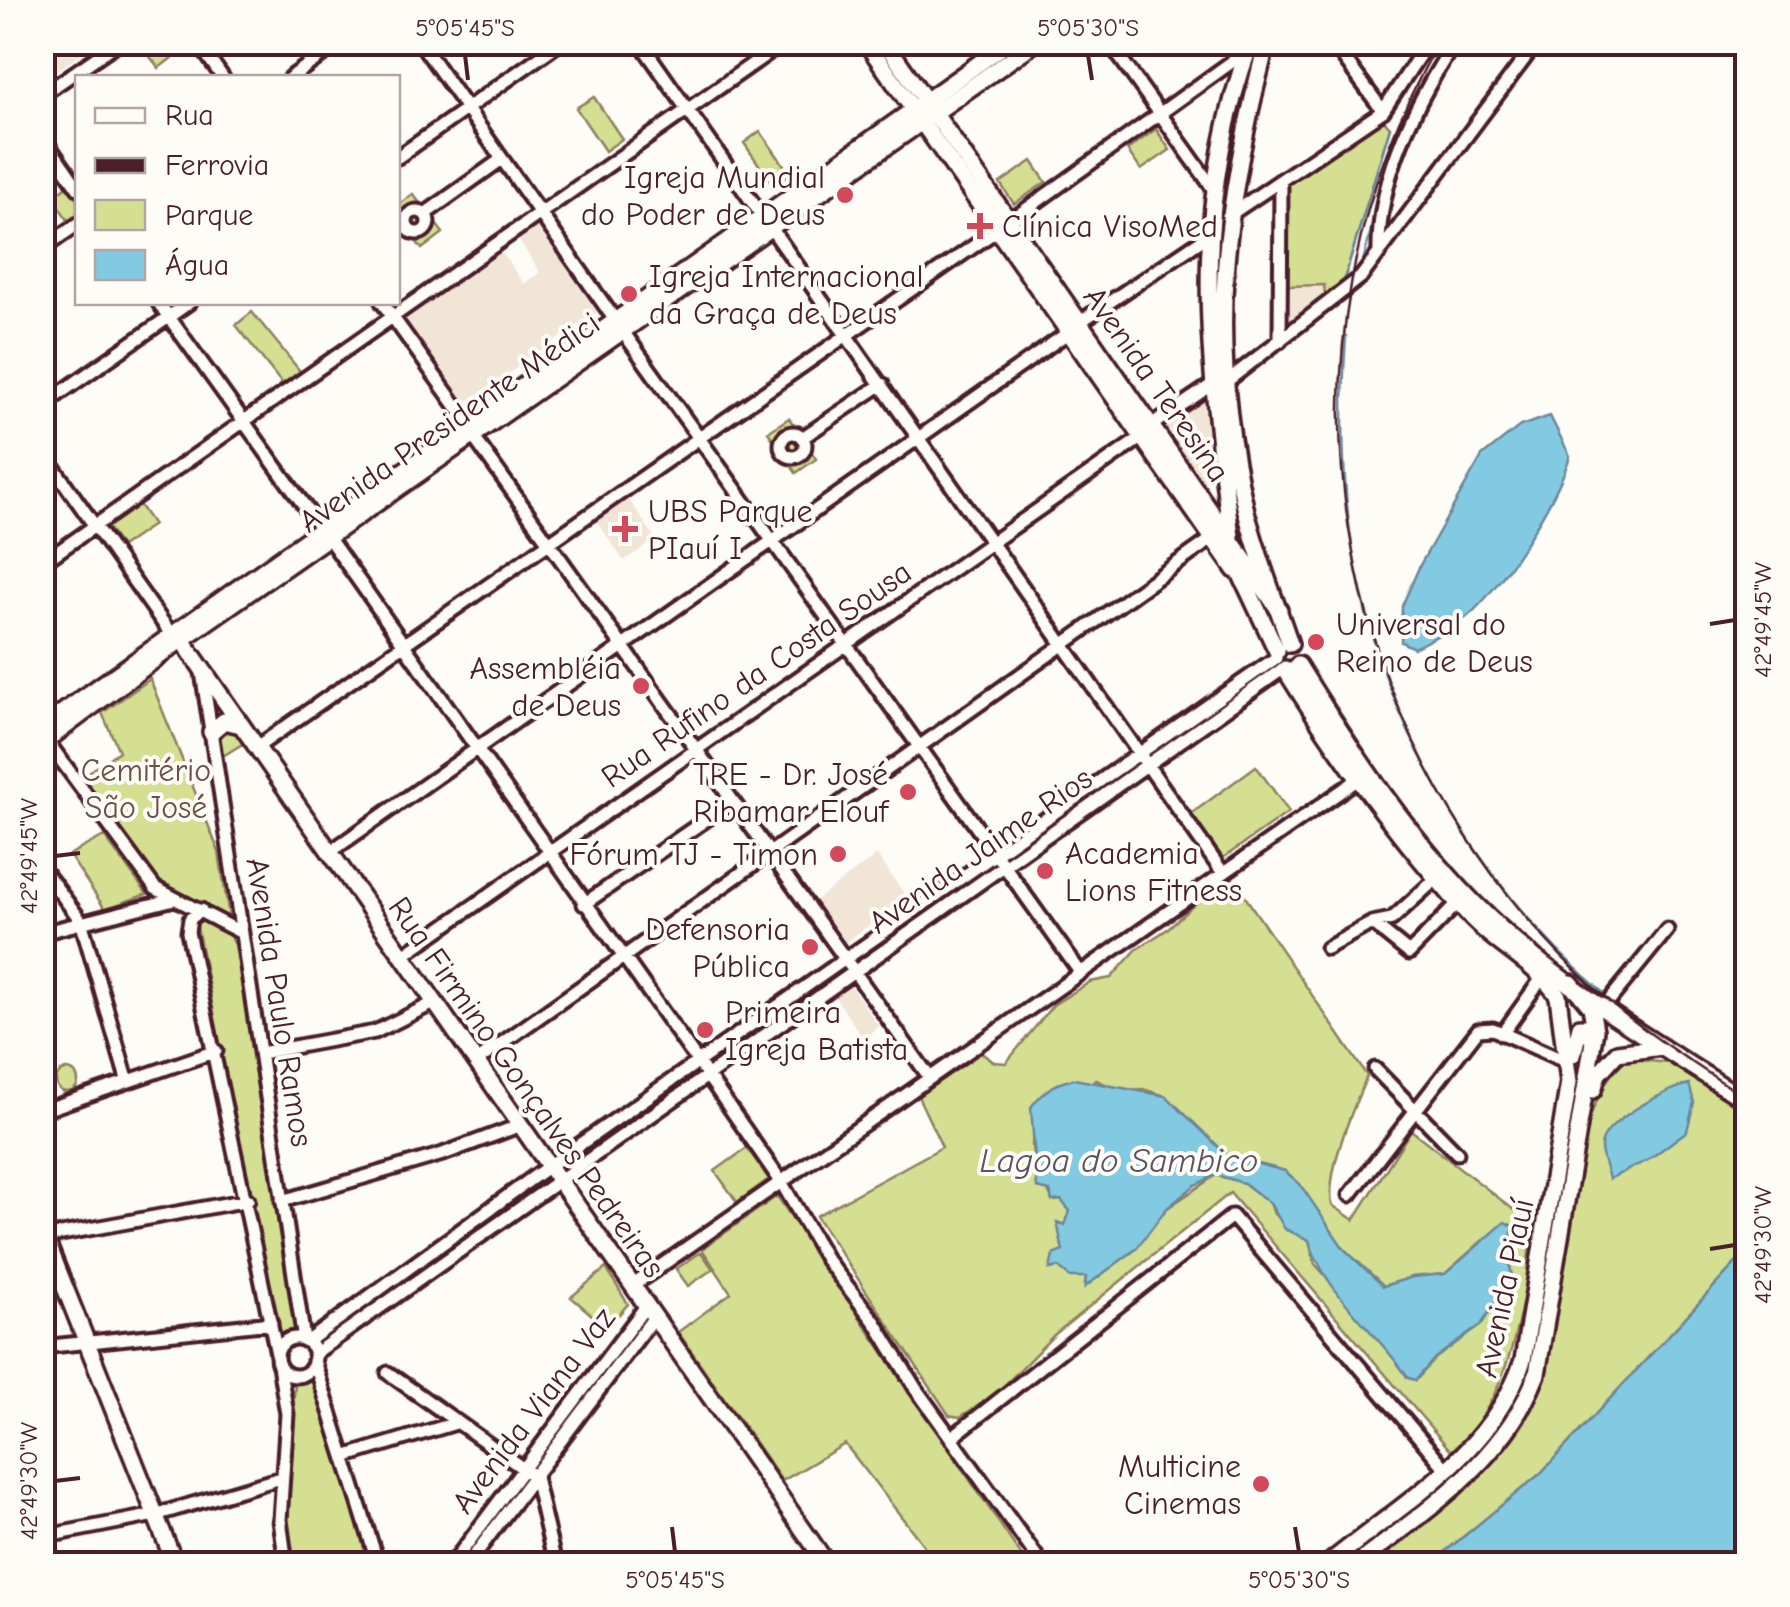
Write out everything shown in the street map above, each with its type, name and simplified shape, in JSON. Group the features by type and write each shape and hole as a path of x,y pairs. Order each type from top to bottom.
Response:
{"main road":[{"name":"Avenida Teresina","path":"866,42 924,110"},
{"name":"Avenida Teresina","path":"885,42 924,110 1147,431 1263,613 1285,659"},
{"name":"Avenida Presidente Médici","path":"44,738 177,637 472,432 535,397 619,327 924,110 1008,42"},
{"name":"Avenida Presidente Médici","path":"924,110 1036,42"},
{"path":"1218,384 1228,216 1267,42"},
{"path":"1235,570 1209,235 1249,47"},
{"name":"Avenida Presidente Médici","path":"472,432 525,383 619,327"},
{"path":"525,383 535,397"},
{"name":"Avenida Teresina","path":"1147,431 1232,539 1279,610"},
{"path":"1226,443 1279,610 1285,659 1357,780 1480,928 1542,978 1573,1011 1580,1006 1576,989"},
{"name":"Rua Firmino Gonçalves Pedreiras","path":"177,637 827,1564"},
{"path":"1285,659 1385,795 1483,912 1576,989 1748,1102"},
{"path":"211,732 224,721 241,724"},
{"name":"Avenida Piauí","path":"1357,1564 1487,1459 1522,1408 1537,1374 1592,1044 1594,1013 1576,989"},
{"name":"Avenida Piauí","path":"1328,1564 1488,1431 1508,1400 1524,1360 1569,1082 1558,996"},
{"path":"1569,1082 1580,1027 1590,1027 1592,1044"},
{"name":"Avenida Piauí","path":"1578,1136 1598,1074 1608,1061 1628,1050 1662,1047"},
{"path":"44,1234 175,1564"}],"street":[{"path":"42,95 120,42"},
{"path":"198,42 221,75"},
{"path":"294,75 340,42"},
{"path":"420,42 844,646 1080,972"},
{"path":"400,157 561,42"},
{"path":"640,42 1150,763 1223,873"},
{"path":"42,563 784,42"},
{"path":"1109,42 1216,191"},
{"path":"1332,42 1382,111"},
{"path":"1228,216 1382,111 1428,42"},
{"path":"1379,254 1380,218 1393,170 1429,86 1455,42"},
{"name":"Rua Rufino da Costa Sousa","path":"402,956 1350,289 1537,42"},
{"path":"1728,42 1748,57"},
{"path":"257,746 1004,226 1249,47"},
{"path":"42,136 75,184"},
{"path":"424,214 502,159"},
{"path":"1280,341 1282,182"},
{"path":"42,249 75,226"},
{"path":"330,852 1209,235"},
{"path":"160,305 698,1062 780,1180 826,1260 875,1322 951,1438 1042,1564"},
{"path":"42,406 186,305"},
{"path":"384,305 930,1078"},
{"path":"802,438 882,384"},
{"name":"Rua Firmino Gonçalves Pedreiras","path":"42,451 177,637"},
{"path":"477,1062 1213,538"},
{"name":"Avenida Jaime Rios","path":"306,1341 1140,750 1285,659"},
{"name":"Avenida Jaime Rios","path":"314,1357 706,1074 1150,763 1285,659"},
{"name":"Avenida Paulo Ramos","path":"202,672 306,1341"},
{"path":"44,738 155,888 242,933"},
{"path":"632,1286 1357,780"},
{"path":"584,904 733,801"},
{"path":"42,868 81,921 127,1079"},
{"path":"1327,948 1372,923 1392,919 1436,878"},
{"path":"42,933 178,898"},
{"path":"178,898 188,932"},
{"path":"1372,923 1410,953 1458,904"},
{"name":"Avenida Paulo Ramos","path":"202,910 190,919 188,932 248,1200 278,1360"},
{"path":"1604,1006 1666,930"},
{"path":"1502,1034 1542,978"},
{"path":"261,1053 374,1032 436,1002"},
{"path":"776,1008 786,1021"},
{"path":"1350,1194 1478,1030 1502,1034 1566,1062"},
{"path":"42,1112 127,1079 216,1051"},
{"path":"1375,1069 1412,1112 1456,1153"},
{"path":"626,1114 634,1128"},
{"path":"282,1201 443,1154 521,1125"},
{"path":"44,1234 248,1200"},
{"path":"951,1438 1232,1216 1446,1469"},
{"path":"472,1223 482,1236"},
{"path":"392,1281 401,1294"},
{"name":"Avenida Viana Vaz","path":"452,1564 468,1556 530,1473 573,1403 650,1312"},
{"name":"Avenida Viana Vaz","path":"530,1473 586,1412 650,1312"},
{"path":"42,1347 271,1323"},
{"path":"286,1564 280,1520 287,1414 278,1360 287,1340 306,1341 314,1357 378,1564"},
{"path":"278,1360 288,1374 298,1376 309,1370 314,1357"},
{"path":"388,1374 530,1473 554,1564"},
{"path":"573,1403 586,1412"},
{"path":"346,1456 456,1423"},
{"path":"42,1537 154,1514 281,1478"}],"shaded area":[{"path":"43,42 97,42 97,43 43,80"},
{"path":"537,225 597,312 464,404 404,316 500,250 524,284 540,272 518,239"},
{"path":"1324,285 1326,301 1288,327 1285,325 1285,286"},
{"path":"1203,398 1216,477 1204,482 1163,424"},
{"name":"UBS Parque PIauí I","path":"627,497 656,539 624,561 595,519"},
{"path":"877,855 907,898 843,944 813,902"},
{"path":"851,986 879,1027 863,1038 835,997"}],"green space":[{"path":"139,43 162,43 173,57 159,68"},
{"path":"594,97 622,139 605,151 576,108"},
{"path":"1383,119 1390,127 1341,291 1326,301 1324,285 1285,286 1286,186"},
{"path":"1156,129 1170,150 1141,170 1127,150"},
{"path":"760,131 790,174 773,185 744,143"},
{"path":"1032,161 1046,182 1014,204 1000,183"},
{"path":"70,184 75,192 75,219 70,223 52,197"},
{"path":"413,194 443,233 422,249 400,220 400,204"},
{"path":"252,312 300,371 283,385 236,325"},
{"path":"789,418 816,459 796,473 768,432"},
{"path":"138,503 153,525 121,547 106,525"},
{"name":"Cemitério São José","path":"150,679 219,852 229,917 157,881 82,777 119,751 102,713"},
{"path":"209,685 247,741 218,759"},
{"path":"1256,766 1289,812 1223,858 1191,814"},
{"path":"104,836 147,894 105,909 69,855"},
{"path":"1229,873 1367,1076 1337,1158 1332,1205 1354,1220 1411,1130 1531,1223 1526,1282 1512,1347 1488,1406 1451,1451 1230,1193 1054,1335 996,1394 960,1417 949,1415 816,1216 942,1147 916,1092 980,1052 994,1062 1006,1063 1053,1005 1090,982 1111,978 1137,949 1166,930","holes":["1096,1080 1121,1091 1143,1089 1166,1096 1228,1156 1285,1171 1344,1249 1384,1286 1413,1277 1445,1274 1483,1240 1512,1241 1508,1256 1512,1277 1480,1325 1436,1358 1416,1380 1408,1378 1378,1335 1315,1264 1309,1240 1274,1214 1270,1203 1244,1183 1216,1175 1166,1209 1136,1249 1085,1285 1086,1276 1058,1266 1051,1268 1063,1252 1058,1223 1065,1226 1070,1211 1061,1200 1052,1201 1041,1180 1032,1138 1043,1115"]},
{"path":"200,918 225,930 238,948 275,1198 302,1334 278,1338 196,922"},
{"path":"1629,1059 1670,1063 1747,1113 1747,1251 1540,1474 1430,1564 1368,1564 1477,1477 1515,1436 1530,1413 1544,1377 1554,1330 1577,1168 1589,1121 1606,1083"},
{"path":"67,1070 75,1073 75,1089 67,1092 59,1089 56,1081 59,1073"},
{"path":"747,1148 769,1179 737,1202 715,1171"},
{"path":"777,1196 1027,1564 938,1564 845,1444 782,1481 678,1332 731,1293 702,1249"},
{"path":"701,1252 713,1269 688,1286 676,1269"},
{"path":"606,1268 628,1304 607,1328 571,1297"},
{"path":"315,1376 372,1564 293,1564 285,1520 295,1383"}],"water":[{"path":"1550,416 1570,456 1554,495 1527,540 1497,584 1463,620 1414,648 1401,642 1402,606 1420,565 1482,456 1520,426"},
{"name":"Lagoa do Sambico","path":"1074,1079 1166,1096 1228,1156 1285,1171 1300,1184 1344,1249 1383,1286 1413,1277 1445,1274 1505,1222 1513,1226 1508,1256 1512,1277 1481,1325 1435,1358 1416,1380 1408,1378 1339,1295 1309,1240 1285,1229 1270,1203 1244,1183 1216,1175 1195,1185 1166,1209 1136,1249 1085,1287 1086,1277 1070,1277 1058,1267 1050,1269 1053,1255 1063,1251 1057,1222 1065,1225 1070,1211 1061,1200 1052,1201 1050,1191 1037,1188 1031,1107 1050,1088"},
{"path":"1689,1084 1694,1102 1687,1131 1648,1160 1609,1179 1601,1147 1612,1127 1666,1092"},
{"path":"1747,1251 1747,1564 1430,1564 1540,1474"}],"waterway":[{"path":"1409,113 1444,42"},
{"path":"1343,283 1390,127"},
{"path":"1361,270 1383,181"},
{"path":"1346,336 1343,432 1350,530 1376,649 1397,705 1452,814 1486,865 1564,957 1607,996"}],"railway":[{"path":"1439,42 1384,160 1351,282 1340,406 1349,530 1378,652 1426,767 1493,875 1597,991 1660,1040 1748,1099"}],"place":[{"name":"Igreja Mundial do Poder de Deus","path":"845,195"},
{"name":"Clínica VisoMed","path":"980,226"},
{"name":"Igreja Internacional da Graça de Deus","path":"629,294"},
{"name":"UBS Parque PIauí I","path":"625,529"},
{"name":"Universal do Reino de Deus","path":"1316,642"},
{"name":"Assembléia de Deus","path":"641,686"},
{"name":"TRE - Dr. José Ribamar Elouf","path":"908,792"},
{"name":"Fórum TJ - Timon","path":"838,854"},
{"name":"Academia Lions Fitness","path":"1045,871"},
{"name":"Defensoria Pública","path":"810,947"},
{"name":"Primeira Igreja Batista","path":"705,1030"},
{"name":"Multicine Cinemas","path":"1261,1484"}]}
